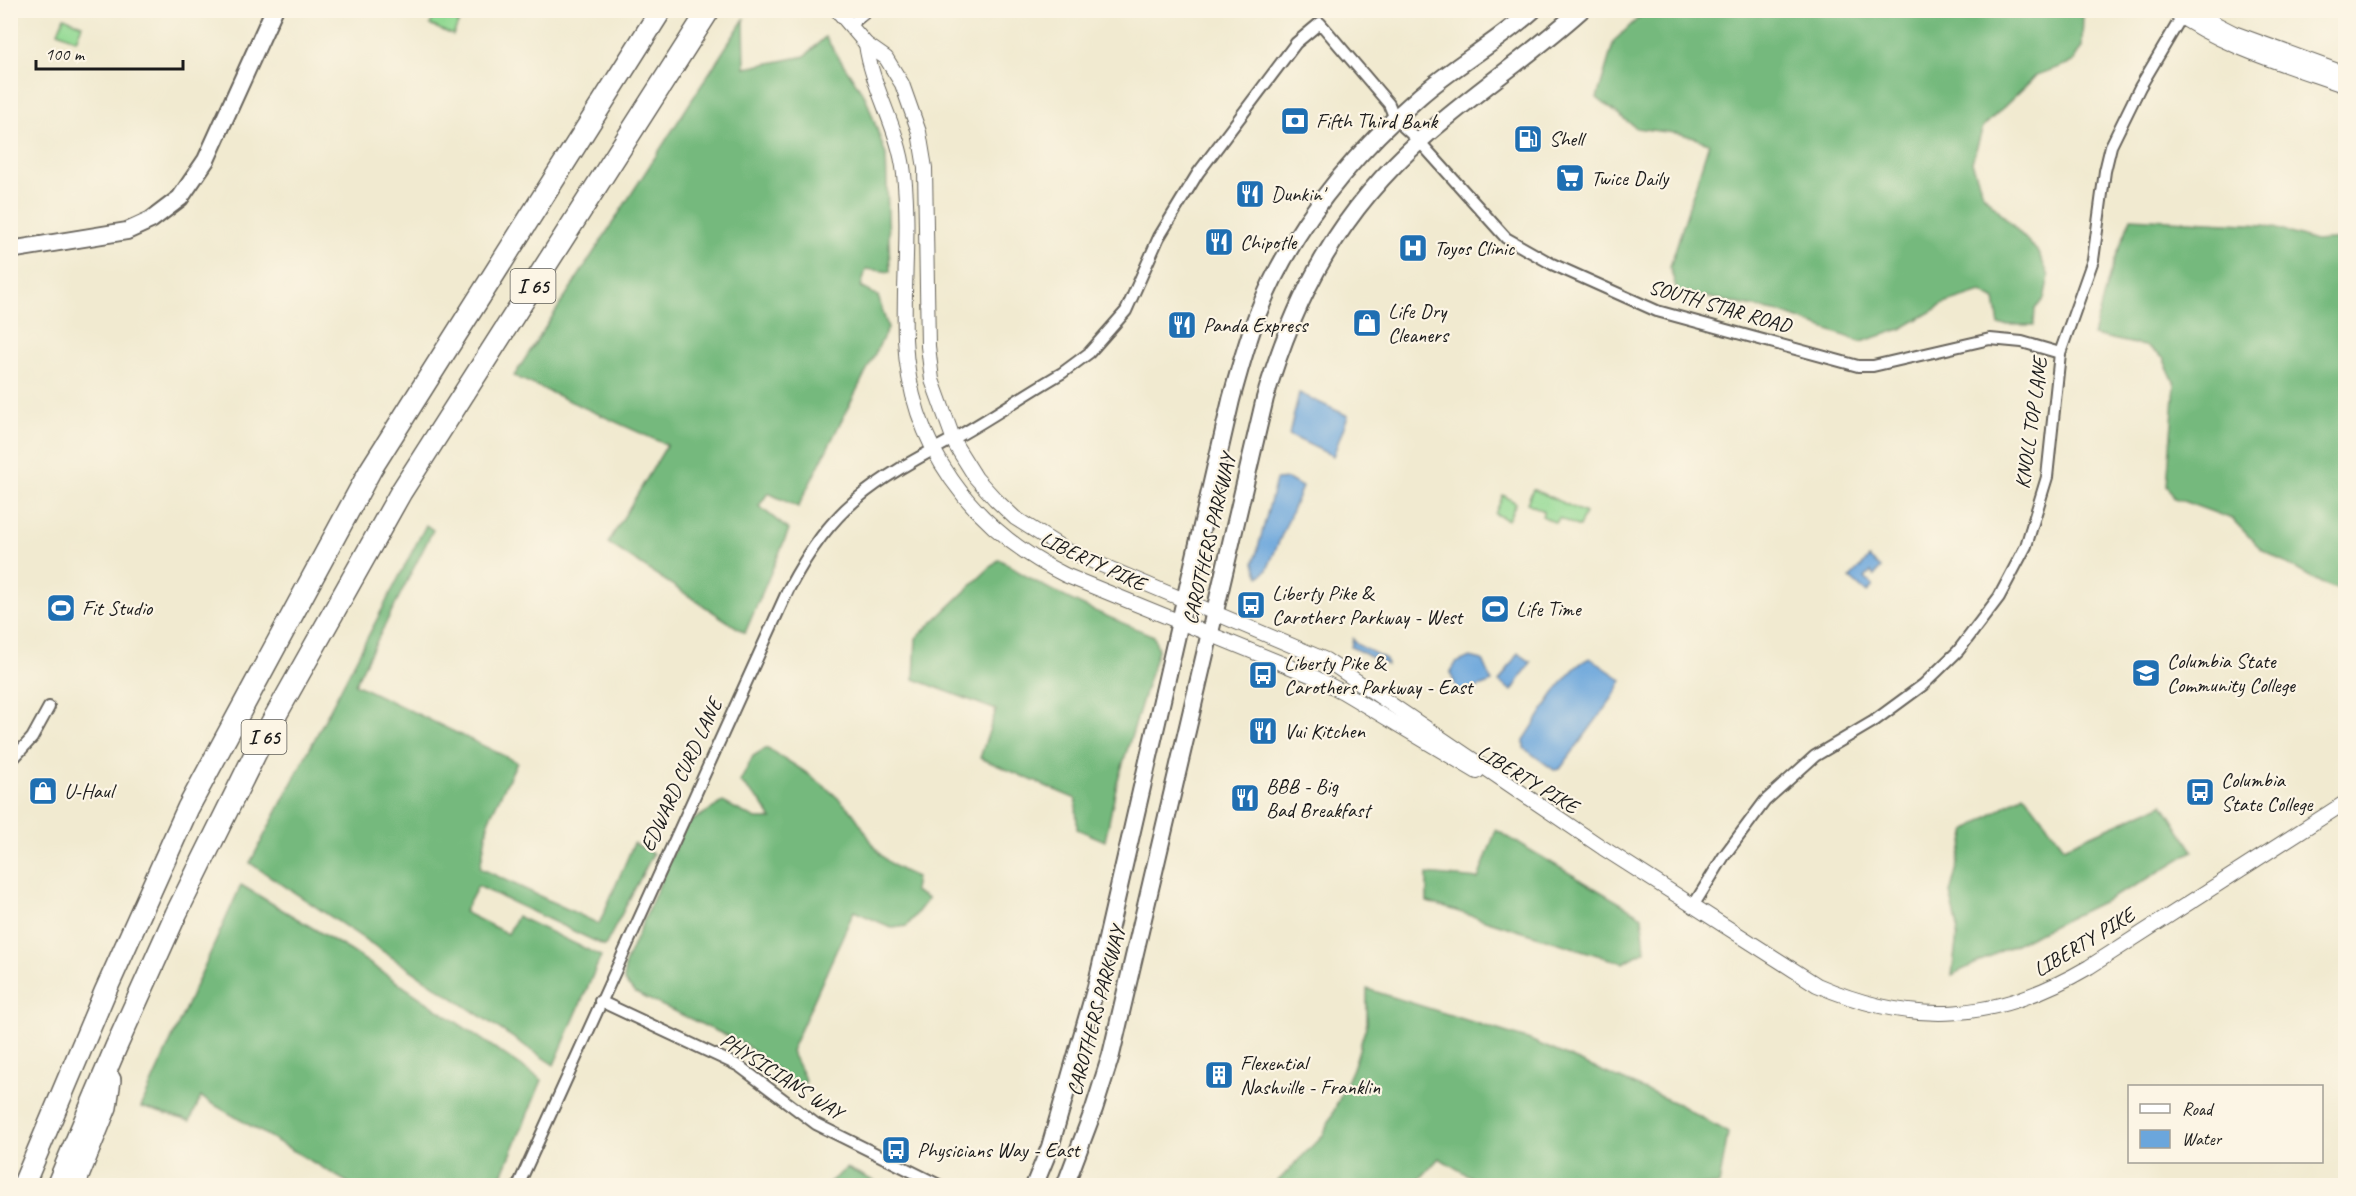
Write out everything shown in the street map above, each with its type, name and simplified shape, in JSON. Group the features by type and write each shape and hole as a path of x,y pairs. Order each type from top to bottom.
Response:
{"highway":[{"name":"I 65","path":"23,1185 68,1076 188,808 371,469 662,10"},
{"name":"I 65","path":"57,1185 116,1047 197,869 263,738 401,492 709,10"},
{"path":"74,1185 106,1107 116,1047"},
{"path":"13,1185 68,1076"}],"main road":[{"path":"10,250 127,231 151,220 180,198 206,160 274,10"},
{"name":"CAROTHERS PARKWAY","path":"1034,1185 1055,1129 1096,987 1231,400 1258,312 1275,275 1309,217 1349,163 1421,95 1533,10"},
{"name":"CAROTHERS PARKWAY","path":"1065,1185 1094,1109 1113,1045 1265,398 1281,343 1302,295 1324,253 1349,216 1419,141 1550,38 1581,10"}],"street":[{"name":"LIBERTY PIKE","path":"837,10 866,44 886,58 902,84 919,132 925,168 928,346 933,380 953,439 976,478 994,498 1015,518 1043,538 1326,660 1603,848 1808,979 1850,999 1912,1013 1980,1011 2020,1001 2058,985 2346,802"},
{"path":"850,24 868,10"},
{"path":"2182,12 2346,74"},
{"path":"2182,12 2228,42 2346,86"},
{"name":"KNOLL TOP LANE","path":"1693,906 1724,856 1765,801 1815,756 1874,721 1923,685 1958,651 1999,597 2025,546 2046,477 2061,353 2093,260 2105,171 2111,146 2140,87 2182,12"},
{"name":"SOUTH STAR ROAD","path":"1320,23 1389,104 1395,119 1419,141 1506,238 1552,264 1657,311 1858,366 1873,366 1990,339 2022,342 2061,353"},
{"name":"EDWARD CURD LANE","path":"518,1185 783,599 805,557 846,507 874,483 953,439 1062,373 1089,353 1126,311 1160,237 1198,172 1296,43 1320,23"},
{"name":"LIBERTY PIKE","path":"866,44 869,68 895,130 903,163 907,364 921,422 932,449 953,483 978,514 1016,547 1065,575 1310,675 1343,692 1603,848"},
{"path":"906,280 928,280"},
{"path":"10,762 32,738 49,707"},
{"name":"PHYSICIANS WAY","path":"600,1001 739,1066 824,1128 941,1185"}],"green space":[{"path":"437,10 464,11 453,35 430,25"},
{"path":"1646,11 2083,11 2082,47 2073,62 2037,75 1983,127 1972,162 1983,194 2038,252 2049,276 2044,299 2035,309 2034,325 1999,325 1995,300 1981,292 1944,304 1901,329 1861,342 1779,312 1677,291 1670,267 1709,143 1682,134 1636,128 1597,98 1614,41"},
{"path":"64,17 82,25 76,40 58,32"},
{"path":"744,19 745,68 805,56 825,37 866,98 886,155 890,272 866,269 861,287 878,296 888,328 798,507 768,493 759,506 789,530 745,633 608,543 667,445 514,376"},
{"path":"2131,218 2265,225 2315,241 2345,239 2345,592 2321,583 2261,549 2232,519 2174,498 2167,485 2175,384 2163,358 2149,347 2093,335 2110,273"},
{"path":"1533,489 1585,513 1579,527 1559,518 1556,523 1542,516 1544,511 1527,503"},
{"path":"1503,495 1516,503 1508,520 1495,514"},
{"path":"426,525 433,530 355,684 517,762 489,819 480,868 599,924 634,843 653,854 605,946 478,886 464,912 508,934 517,916 601,956 554,1065 250,863"},
{"path":"999,559 1055,592 1154,636 1158,650 1117,783 1105,841 1077,829 1076,799 980,758 996,710 914,679 916,638"},
{"path":"766,748 833,793 856,817 881,855 897,868 916,877 914,891 928,899 907,926 893,928 854,911 791,1051 806,1081 799,1088 744,1044 635,993 624,981 625,964 685,825 723,802 756,819 772,819 761,802 740,782 753,756"},
{"path":"2024,794 2064,847 2163,804 2193,851 2139,884 1952,975 1958,927 1950,893 1967,830"},
{"path":"1496,830 1642,916 1645,951 1623,963 1427,902 1427,874 1478,879"},
{"path":"241,885 351,951 542,1080 498,1185 352,1185 201,1097 190,1121 141,1107"},
{"path":"1367,989 1530,1040 1680,1105 1728,1133 1719,1185 1479,1185 1471,1177 1439,1158 1417,1185 1274,1185 1323,1135 1354,1066 1367,1023"},
{"path":"847,1168 882,1185 826,1185"}],"water":[{"path":"1299,393 1348,416 1333,456 1289,435"},
{"path":"1288,479 1302,487 1267,570 1259,577 1254,563 1276,480"},
{"path":"1869,558 1881,568 1874,576 1871,572 1865,578 1873,586 1867,593 1850,578"},
{"path":"1353,639 1356,644 1386,659 1387,665 1351,647"},
{"path":"1518,653 1531,662 1512,691 1499,682"},
{"path":"1470,657 1482,660 1492,682 1460,694 1450,673 1456,663"},
{"path":"1590,658 1622,680 1613,697 1560,769 1554,770 1524,748 1524,740 1563,682 1581,663"}],"place":[{"name":"Fifth Third Bank","path":"1295,121"},
{"name":"Shell","path":"1528,139"},
{"name":"Twice Daily","path":"1570,178"},
{"name":"Dunkin'","path":"1250,194"},
{"name":"Chipotle","path":"1219,242"},
{"name":"Toyos Clinic","path":"1413,248"},
{"name":"Life Dry Cleaners","path":"1367,323"},
{"name":"Panda Express","path":"1182,325"},
{"name":"Liberty Pike & Carothers Parkway - West","path":"1251,605"},
{"name":"Fit Studio","path":"61,608"},
{"name":"Life Time","path":"1495,609"},
{"name":"Columbia State Community College","path":"2146,673"},
{"name":"Liberty Pike & Carothers Parkway - East","path":"1263,675"},
{"name":"Vui Kitchen","path":"1263,731"},
{"name":"U-Haul","path":"43,791"},
{"name":"Columbia State College","path":"2200,792"},
{"name":"BBB - Big Bad Breakfast","path":"1245,798"},
{"name":"Flexential Nashville - Franklin","path":"1219,1075"},
{"name":"Physicians Way - East","path":"896,1150"}]}
